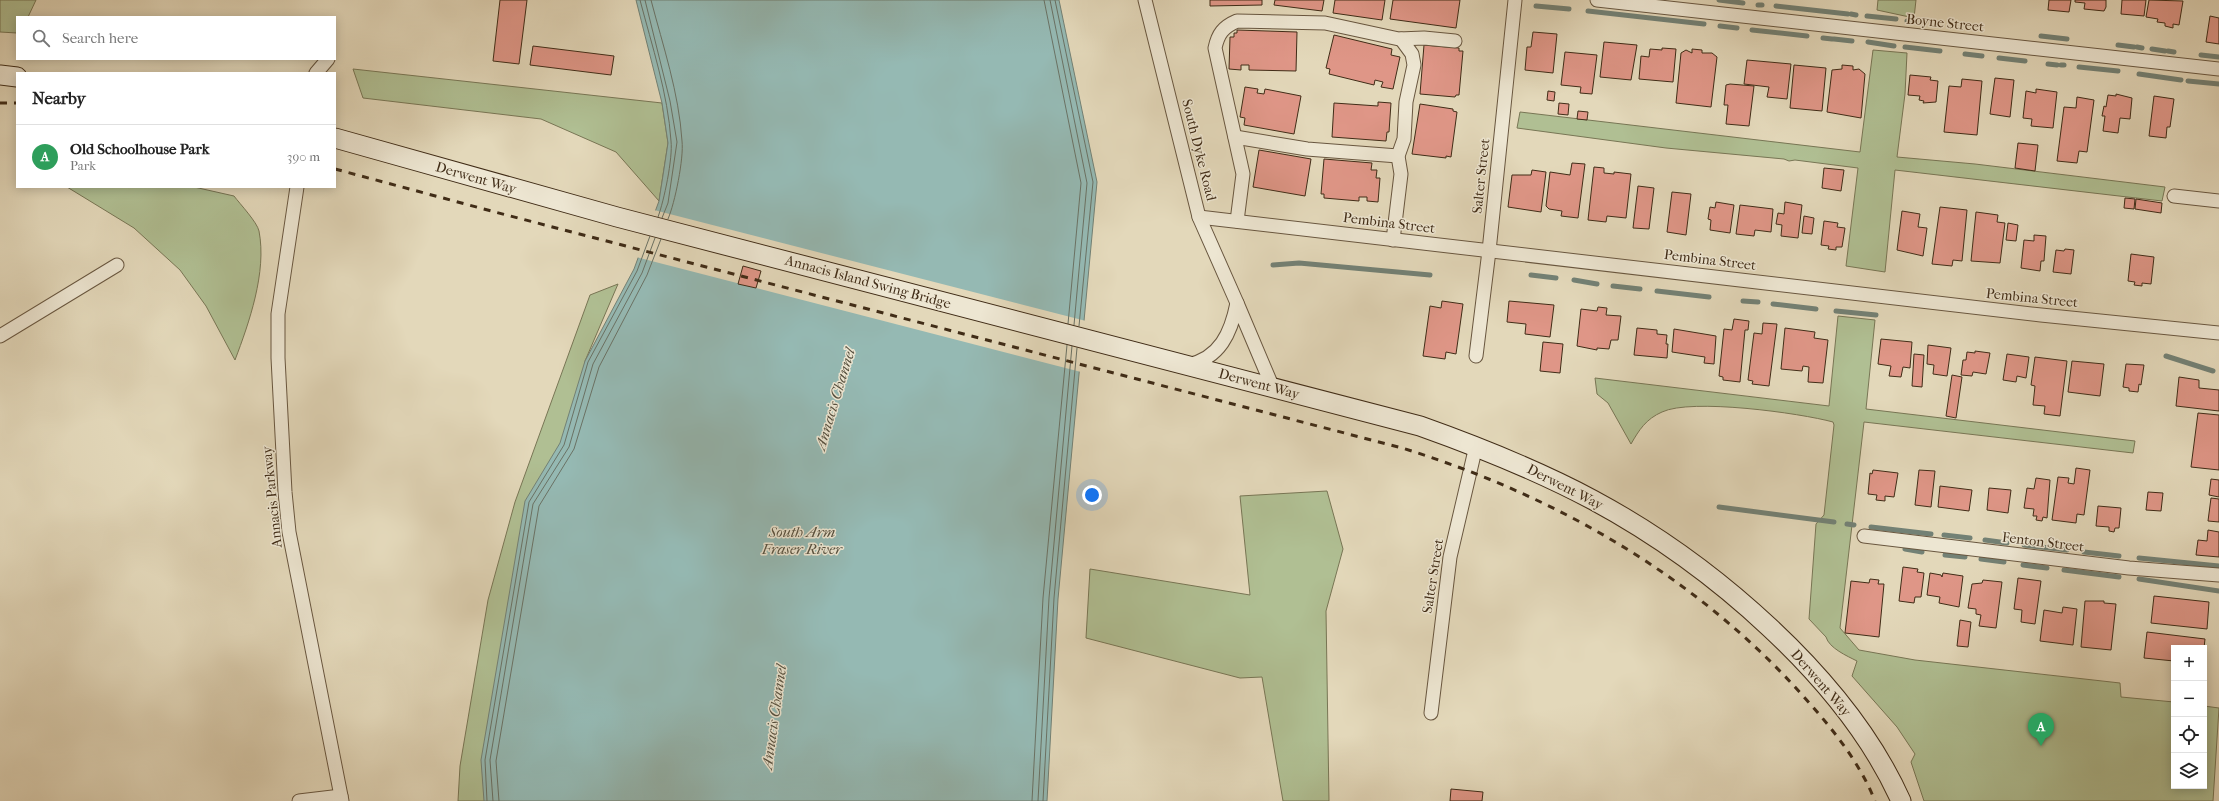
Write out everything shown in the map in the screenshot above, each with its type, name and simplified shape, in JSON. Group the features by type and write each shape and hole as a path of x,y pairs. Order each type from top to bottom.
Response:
{"main road":[{"path":"0,75 16,77"},
{"name":"Derwent Way","path":"336,138 617,217"},
{"name":"Annacis Island Swing Bridge","path":"617,217 1120,348"},
{"name":"Derwent Way","path":"1120,348 1420,426 1476,446 1527,467 1594,501 1664,544 1742,604 1786,643 1825,684 1863,733 1888,772 1901,801"}],"street":[{"name":"South Dyke Road","path":"1145,0 1198,217 1273,388"},
{"name":"Salter Street","path":"1476,356 1489,251 1515,0"},
{"name":"Boyne Street","path":"1597,0 2219,69"},
{"path":"1237,221 1243,174 1215,48 1218,36 1226,25 1237,21 1325,23 1401,39 1424,38 1455,41"},
{"path":"1393,240 1401,174 1398,156 1404,139 1406,102 1414,65 1412,54 1401,39"},
{"path":"317,72 327,60"},
{"path":"329,72 331,60"},
{"path":"1235,137 1307,149 1398,156"},
{"name":"Annacis Parkway","path":"297,188 278,314 278,358 284,492 289,532 341,799"},
{"path":"2174,196 2219,201"},
{"name":"Pembina Street","path":"1198,217 2041,315 2219,333"},
{"path":"0,336 117,265"},
{"path":"1186,365 1200,362 1210,357 1220,346 1228,336 1236,303"},
{"name":"Salter Street","path":"1431,713 1450,557 1476,446"},
{"name":"Fenton Street","path":"1864,536 2129,568 2219,575"},
{"path":"299,801 341,799"}],"green space":[{"path":"0,0 36,0 28,16 16,16 16,33 0,32"},
{"path":"1878,0 1916,0 1914,18 1877,10"},
{"path":"1873,50 1907,53 1905,94 1897,157 1975,164 2165,187 2162,201 1895,170 1885,272 1846,266 1858,168 1795,160 1789,161 1784,159 1666,148 1517,128 1520,112 1860,152"},
{"path":"353,69 662,103 668,143 659,201 616,152 541,119 363,98"},
{"path":"69,188 198,188 234,196 252,218 258,227 261,247 259,280 251,314 235,360 206,306 180,270 134,228"},
{"path":"618,284 585,361 565,801 458,801 460,766 488,600 515,502 590,295"},
{"path":"1838,316 1875,320 1866,409 2135,441 2133,453 1864,422 1840,628 1859,650 1915,660 2120,683 2121,697 2171,702 2171,789 2207,789 2207,706 2219,708 2213,801 1924,801 1911,762 1915,754 1897,727 1852,676 1857,661 1834,648 1809,619 1816,524 1824,515 1834,425 1833,422 1817,418 1746,408 1696,406 1676,408 1662,412 1647,422 1631,444 1608,403 1597,394 1595,378 1829,406"},
{"path":"1327,491 1343,549 1326,611 1329,801 1283,801 1262,677 1240,678 1086,638 1090,569 1250,595 1240,496"}],"water":[{"name":"South Arm Fraser River","path":"636,0 1059,0 1097,182 1058,599 1047,801 484,801 481,760 525,501 560,443 585,361 634,269 659,201 668,143 662,103"}],"pier":[{"path":"654,210 1086,321 1081,372 636,257"}],"building":[{"path":"500,0 527,0 519,64 493,61"},
{"path":"1210,0 1262,0 1262,5 1210,6"},
{"path":"1275,0 1324,0 1322,11 1274,5"},
{"path":"1335,0 1385,0 1382,20 1333,13"},
{"path":"1393,0 1460,0 1456,28 1390,19"},
{"path":"2049,0 2071,0 2069,12 2048,10"},
{"path":"2075,0 2106,0 2106,7 2104,11 2084,9 2085,3 2075,2"},
{"path":"2122,0 2146,0 2144,16 2121,14"},
{"path":"2149,0 2183,1 2179,25 2173,24 2173,28 2165,26 2165,23 2157,22 2158,19 2146,17"},
{"path":"2210,16 2219,18 2219,44 2206,42"},
{"path":"1237,30 1297,32 1296,71 1249,70 1249,65 1241,65 1241,70 1229,69 1230,37 1234,37 1234,33 1237,33"},
{"path":"1533,32 1557,34 1553,73 1525,70 1527,47 1531,47"},
{"path":"1334,35 1392,49 1391,55 1400,57 1393,89 1381,87 1383,82 1375,80 1374,85 1329,74 1330,69 1326,68"},
{"path":"1604,42 1637,45 1631,80 1600,77"},
{"path":"1424,45 1459,48 1459,51 1463,51 1459,95 1456,95 1455,97 1420,94"},
{"path":"533,46 614,56 611,75 530,65"},
{"path":"1662,48 1676,49 1673,82 1639,79 1641,56 1649,57 1650,49 1662,50"},
{"path":"1692,49 1702,50 1702,53 1712,53 1717,57 1711,107 1676,103 1681,53 1686,50 1692,53"},
{"path":"1565,52 1597,55 1592,94 1580,93 1581,87 1561,85"},
{"path":"1747,60 1791,64 1787,99 1767,97 1769,87 1744,84"},
{"path":"1794,65 1826,68 1822,111 1790,108"},
{"path":"1842,65 1853,66 1853,70 1859,69 1865,74 1861,118 1827,112 1832,70 1842,69"},
{"path":"1910,75 1931,77 1930,80 1938,81 1936,102 1923,103 1924,101 1919,100 1920,96 1908,95"},
{"path":"1995,78 2014,80 2010,117 1990,114"},
{"path":"1962,79 1982,81 1977,135 1944,132 1949,86 1961,87"},
{"path":"1726,85 1754,86 1749,126 1726,124 1728,105 1724,105"},
{"path":"1245,87 1258,89 1257,93 1264,94 1265,89 1301,96 1294,134 1244,125 1245,118 1240,117"},
{"path":"2036,89 2057,92 2053,128 2031,126 2032,119 2023,118 2026,91 2036,93"},
{"path":"1548,91 1555,92 1554,101 1547,100"},
{"path":"2116,94 2132,98 2130,119 2120,118 2118,133 2103,131 2105,116 2102,116 2104,106 2106,107 2108,95 2116,96"},
{"path":"2154,96 2174,99 2170,127 2167,127 2166,138 2149,136"},
{"path":"2077,97 2094,100 2087,152 2079,151 2077,163 2057,161 2064,107 2076,108"},
{"path":"1378,102 1391,103 1389,132 1387,132 1386,141 1332,137 1334,103 1378,106"},
{"path":"1559,103 1569,104 1568,115 1558,114"},
{"path":"1420,104 1453,109 1453,111 1457,112 1451,157 1446,156 1446,158 1412,154"},
{"path":"1578,111 1588,112 1587,120 1577,119"},
{"path":"2018,143 2038,145 2035,171 2015,168"},
{"path":"1259,150 1311,159 1305,196 1253,187"},
{"path":"1324,159 1372,163 1371,170 1377,170 1376,178 1380,178 1378,202 1367,201 1367,197 1359,197 1359,201 1324,198 1324,194 1321,194"},
{"path":"1572,163 1585,164 1578,218 1561,216 1562,211 1549,209 1546,206 1550,172 1570,175"},
{"path":"1594,167 1604,168 1604,173 1614,174 1614,172 1631,174 1626,218 1607,216 1606,222 1588,220"},
{"path":"1824,168 1844,170 1841,191 1822,188"},
{"path":"1532,170 1546,172 1541,212 1508,207 1512,175 1531,175"},
{"path":"1638,186 1654,188 1649,229 1633,228"},
{"path":"1672,192 1691,194 1686,235 1667,232"},
{"path":"2125,198 2135,199 2134,209 2124,208"},
{"path":"2136,199 2162,203 2161,213 2135,209"},
{"path":"1716,202 1734,205 1730,233 1710,230 1711,220 1708,219 1710,207 1715,208"},
{"path":"1785,202 1802,205 1798,238 1781,236 1782,225 1776,224 1778,213 1784,214"},
{"path":"1740,205 1773,209 1771,232 1755,230 1754,236 1736,234"},
{"path":"1940,207 1967,210 1962,261 1953,260 1952,266 1932,264"},
{"path":"1902,211 1920,214 1918,227 1927,228 1923,256 1897,250"},
{"path":"1976,212 1998,215 1997,222 2005,223 2000,263 1971,261"},
{"path":"1804,216 1814,218 1812,234 1802,233"},
{"path":"1824,221 1838,223 1837,227 1845,228 1842,247 1836,247 1836,250 1828,249 1829,246 1821,245"},
{"path":"2008,223 2018,225 2016,241 2006,240"},
{"path":"2034,235 2046,236 2044,261 2041,261 2040,271 2021,268 2024,240 2034,241"},
{"path":"2065,249 2074,250 2071,274 2053,272 2056,250 2064,251"},
{"path":"2131,254 2154,257 2151,284 2142,283 2142,286 2134,285 2135,282 2128,281"},
{"path":"743,266 761,271 756,288 738,284"},
{"path":"1442,301 1463,304 1456,354 1446,352 1445,359 1423,356 1430,306 1441,308"},
{"path":"1509,301 1554,305 1550,337 1525,334 1526,324 1507,322"},
{"path":"1598,307 1607,308 1606,315 1621,316 1618,340 1611,340 1609,349 1597,348 1597,350 1577,346 1581,309 1597,311"},
{"path":"1734,319 1749,321 1748,330 1745,330 1740,382 1723,380 1723,377 1719,376 1724,329 1732,330"},
{"path":"1763,323 1777,324 1769,386 1752,384 1753,381 1748,380 1754,333 1762,334"},
{"path":"1637,328 1657,330 1657,334 1667,335 1667,358 1634,355"},
{"path":"1785,328 1815,332 1814,338 1828,340 1823,383 1808,382 1809,367 1803,366 1802,371 1781,369"},
{"path":"1674,329 1716,336 1714,364 1704,363 1705,357 1672,352"},
{"path":"1881,339 1912,342 1910,368 1903,367 1901,377 1889,376 1891,366 1878,364"},
{"path":"1543,342 1563,344 1560,373 1540,371"},
{"path":"1928,345 1951,348 1947,376 1933,374 1934,365 1927,364"},
{"path":"1975,351 1990,353 1986,374 1973,372 1972,376 1961,375 1963,360 1966,360 1967,352 1975,353"},
{"path":"1914,354 1924,355 1922,387 1912,386"},
{"path":"2007,354 2029,357 2026,378 2017,376 2016,382 2003,380"},
{"path":"2035,357 2067,361 2060,416 2044,414 2045,406 2033,405 2035,386 2031,385"},
{"path":"2072,361 2104,364 2100,396 2068,392"},
{"path":"2126,364 2144,365 2141,385 2139,384 2138,392 2129,391 2129,388 2123,387"},
{"path":"1952,375 1962,377 1956,418 1946,416"},
{"path":"2179,377 2199,380 2199,388 2219,390 2219,411 2176,406"},
{"path":"2198,413 2219,415 2219,470 2191,467"},
{"path":"2076,468 2090,470 2084,515 2077,514 2076,523 2052,520 2058,477 2069,478 2068,483 2074,484"},
{"path":"1873,470 1898,473 1894,497 1885,496 1885,501 1876,500 1877,495 1868,494 1870,473 1872,474"},
{"path":"1919,470 1935,471 1931,507 1915,505"},
{"path":"2036,478 2050,480 2047,518 2043,517 2042,521 2036,520 2037,516 2033,516 2034,509 2024,508 2027,488 2034,489"},
{"path":"2211,479 2219,480 2219,497 2209,495"},
{"path":"1940,486 1972,490 1969,511 1938,507"},
{"path":"1989,488 2011,490 2008,513 1987,510"},
{"path":"2148,492 2163,493 2161,511 2146,510"},
{"path":"2211,498 2219,499 2219,522 2208,521"},
{"path":"2098,506 2121,508 2119,528 2115,528 2114,532 2109,531 2109,527 2096,526"},
{"path":"2208,530 2219,532 2219,557 2196,555 2198,540 2207,541"},
{"path":"1903,567 1918,569 1917,572 1924,573 1921,597 1915,597 1914,603 1899,601"},
{"path":"1930,573 1941,575 1942,577 1943,573 1963,576 1959,607 1939,603 1940,597 1927,595"},
{"path":"2018,578 2041,581 2035,624 2021,622 2022,610 2014,609"},
{"path":"1870,579 1879,580 1878,584 1884,584 1879,637 1845,633 1851,581 1869,583"},
{"path":"1983,580 2002,582 1996,628 1979,626 1981,615 1976,614 1976,609 1968,608 1972,584 1982,583"},
{"path":"2154,596 2209,602 2207,629 2151,623"},
{"path":"2085,601 2104,601 2104,603 2116,604 2111,650 2081,647"},
{"path":"2063,607 2077,609 2073,645 2040,641 2044,610 2062,613"},
{"path":"1960,620 1971,622 1968,647 1957,646"},
{"path":"2147,632 2205,639 2204,645 2171,645 2171,661 2144,658"},
{"path":"1451,789 1483,792 1482,801 1450,801"}],"waterway":[{"path":"1719,0 1743,3"},
{"path":"1536,6 1569,9"},
{"path":"1776,6 1848,14"},
{"path":"1588,11 1704,24"},
{"path":"1851,14 1856,15"},
{"path":"1867,16 1896,19"},
{"path":"1907,21 1912,21"},
{"path":"1720,26 1737,28"},
{"path":"1752,30 1807,36"},
{"path":"2041,36 2067,39"},
{"path":"1823,38 1832,39"},
{"path":"1834,39 1852,41"},
{"path":"1868,42 1894,46"},
{"path":"2118,45 2134,47"},
{"path":"1905,47 1940,51"},
{"path":"2137,47 2142,48"},
{"path":"2152,49 2165,51"},
{"path":"2168,51 2174,52"},
{"path":"1965,54 1982,56"},
{"path":"2201,55 2219,57"},
{"path":"1999,58 2025,61"},
{"path":"2048,64 2057,65"},
{"path":"2079,67 2118,71"},
{"path":"2139,74 2181,80"},
{"path":"2188,81 2219,84"},
{"path":"1273,265 1299,263 1430,275"},
{"path":"1531,275 1556,278"},
{"path":"1574,280 1597,284"},
{"path":"1613,286 1640,289"},
{"path":"1657,291 1709,297"},
{"path":"1743,301 1758,302"},
{"path":"1773,304 1816,309"},
{"path":"1836,311 1876,315"},
{"path":"2166,356 2213,371"},
{"path":"1719,507 1834,522"},
{"path":"1847,524 1854,525"},
{"path":"1871,527 1931,534"},
{"path":"1944,535 1970,538"},
{"path":"1985,540 2007,543"},
{"path":"2024,545 2067,550"},
{"path":"1905,549 1922,552"},
{"path":"2084,552 2119,556"},
{"path":"1945,555 1965,557"},
{"path":"2139,558 2219,566"},
{"path":"1981,559 2004,562"},
{"path":"2023,565 2047,568"},
{"path":"2064,570 2119,577"},
{"path":"2139,579 2219,591"}],"railway":[{"path":"0,103 16,103"},
{"path":"336,169 1402,448 1457,467 1511,489 1564,514 1615,542 1663,573 1710,608 1754,646 1795,687 1818,713 1860,770 1875,801"}],"place":[{"name":"Old Schoolhouse Park","path":"2041,746"}],"water label":[{"name":"Annacis Channel","path":"835,399"},
{"name":"Annacis Channel","path":"774,717"}]}
